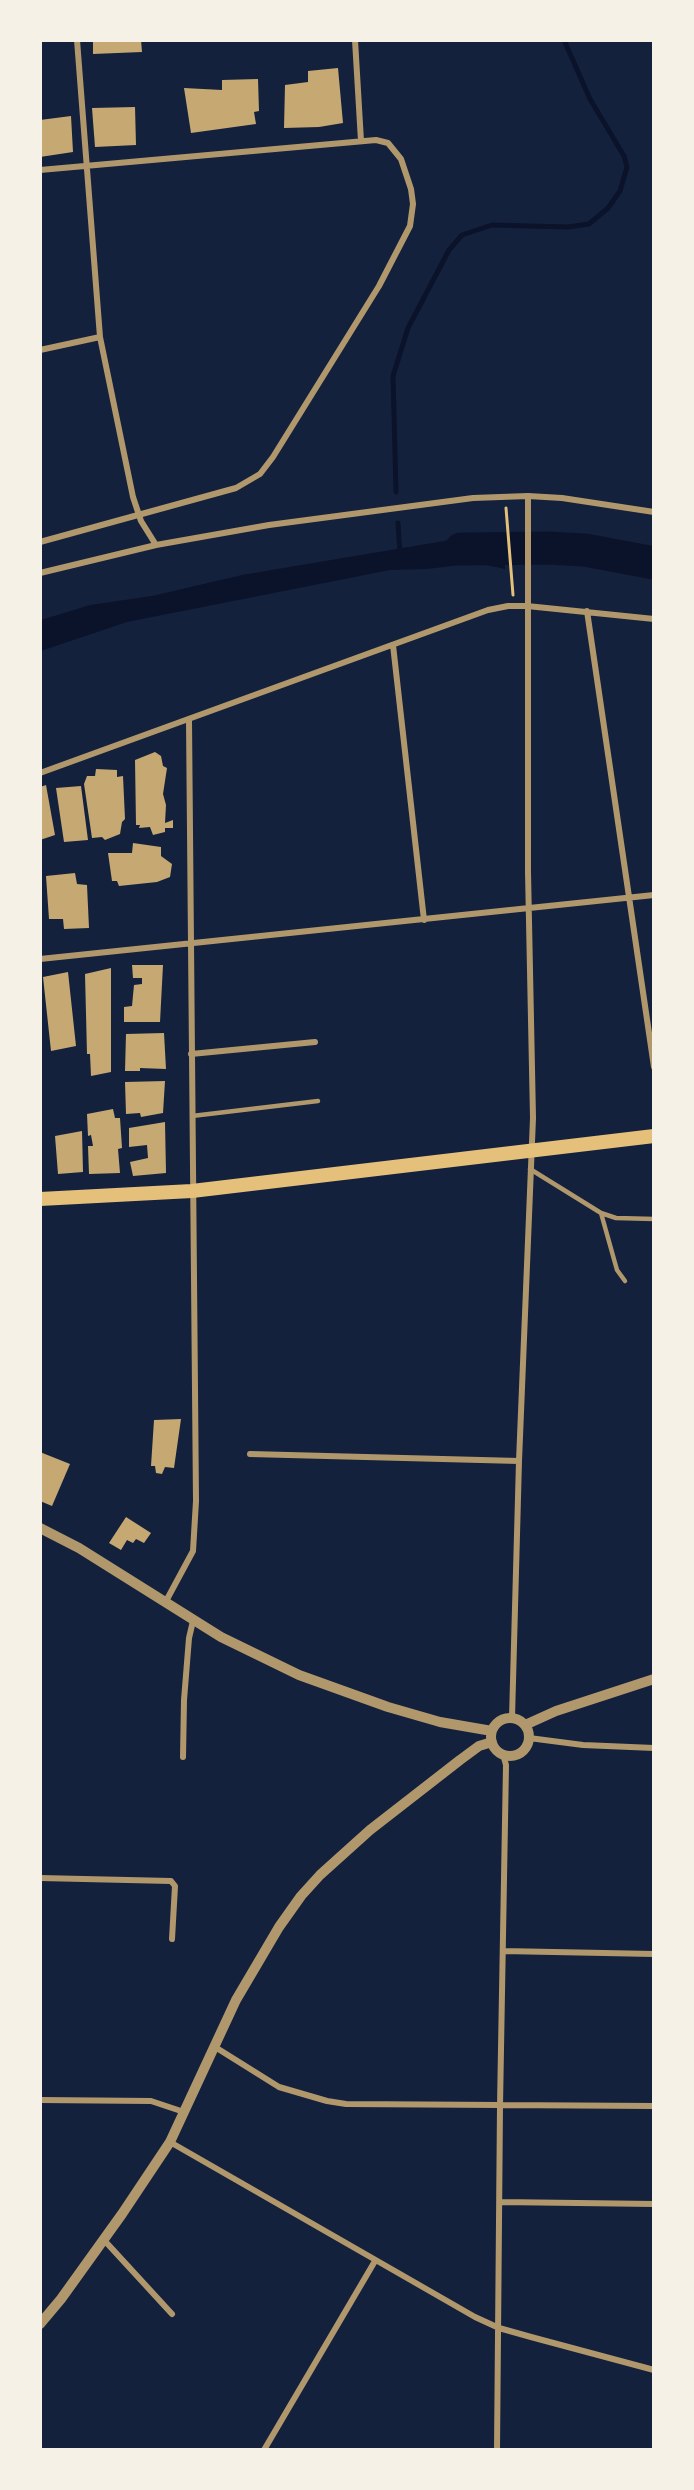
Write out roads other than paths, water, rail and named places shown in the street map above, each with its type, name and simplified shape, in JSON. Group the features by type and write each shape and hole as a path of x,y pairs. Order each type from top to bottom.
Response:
{"main road":[{"path":"40,1199 192,1191 654,1136"}],"street":[{"path":"77,40 100,337 138,516 156,545"},
{"path":"355,40 361,141"},
{"path":"40,170 381,140 394,149 407,173 413,204 410,226 371,300 260,474 236,488 40,542"},
{"path":"40,350 100,337"},
{"path":"40,573 156,545 269,525 473,498 573,499 654,512"},
{"path":"512,1718 519,1461 533,1108 529,909 528,500"},
{"path":"40,773 488,609 527,606 654,619"},
{"path":"587,611 654,1067"},
{"path":"393,645 424,920"},
{"path":"165,1604 193,1551 195,1538 189,720"},
{"path":"40,959 654,896"},
{"path":"191,1054 315,1042"},
{"path":"250,1454 519,1461"},
{"path":"40,1528 79,1548 193,1621 271,1662 329,1688 413,1715 492,1736 503,1754 506,1765 500,2106 498,2450"},
{"path":"183,1757 184,1700 189,1638 193,1621"},
{"path":"525,1725 556,1711 654,1679"},
{"path":"40,2324 104,2241 170,2142 256,1963 284,1919 314,1882 386,1818 492,1736 498,1722 512,1718 525,1725 529,1738 520,1752 503,1754"},
{"path":"529,1738 583,1745 654,1748"},
{"path":"40,1878 171,1881 176,1886 172,1938"},
{"path":"502,1951 654,1954"},
{"path":"215,2047 279,2087 327,2101 360,2105 654,2106"},
{"path":"40,2100 151,2101 184,2112"},
{"path":"170,2142 449,2304 499,2328 654,2370"},
{"path":"500,2202 654,2204"},
{"path":"104,2241 172,2314"},
{"path":"264,2450 375,2261"}],"lane":[{"path":"191,1116 318,1101"},
{"path":"530,1169 602,1213 616,1218 654,1219"},
{"path":"602,1213 614,1261 625,1281"}],"water":[{"path":"504,536 505,569 477,563 427,569 390,570 127,622 41,651 41,620 90,605 152,596 242,575 450,540"}],"waterway":[{"path":"396,492 393,376 408,328 449,250 462,235 492,225 568,227 589,224 608,208 620,191 627,167 624,156 590,99 564,40"},
{"path":"398,523 400,553"},
{"path":"461,549 585,550 654,563"}]}
